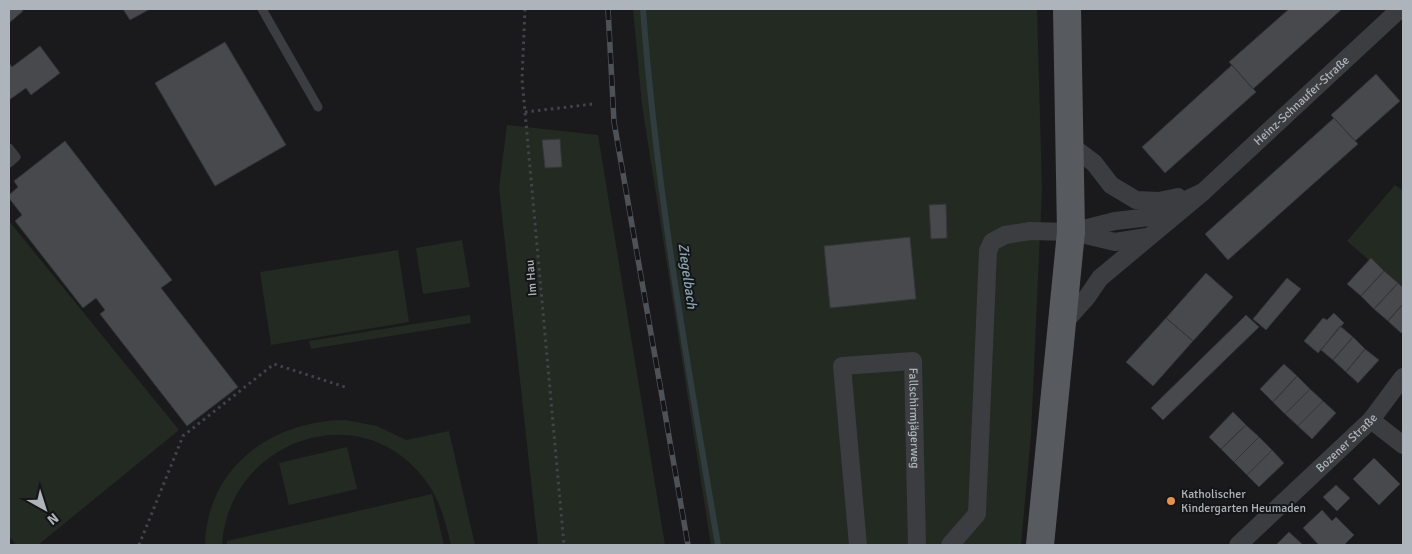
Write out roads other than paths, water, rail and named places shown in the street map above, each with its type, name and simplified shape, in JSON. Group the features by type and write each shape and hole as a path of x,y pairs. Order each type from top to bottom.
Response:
{"main road":[{"path":"1040,545 1071,232 1066,9"}],"street":[{"name":"Heinz-Schnaufer-Straße","path":"1062,326 1087,297 1100,278 1203,192 1400,9"},
{"path":"1069,144 1094,163 1111,185 1136,200 1160,201 1203,192"},
{"name":"Heinz-Schnaufer-Straße","path":"1071,232 1115,221 1150,217 1203,192"},
{"path":"950,545 977,514 988,251 992,242 1005,235 1030,231 1071,232"},
{"name":"Heinz-Schnaufer-Straße","path":"1071,232 1115,242 1132,241 1152,235"},
{"name":"Fallschirmjägerweg","path":"858,545 842,366 914,361 917,545"},
{"name":"Bozener Straße","path":"1238,545 1371,420 1403,377"},
{"path":"1371,420 1403,444"}],"lane":[{"path":"262,9 318,107"},
{"path":"9,148 16,157 9,163"}],"waterway":[{"name":"Ziegelbach","path":"643,9 656,144 674,278 718,545"}],"railway":[{"path":"608,9 614,122 688,545"}],"place":[{"name":"Katholischer Kindergarten Heumaden","path":"1171,501"}]}
